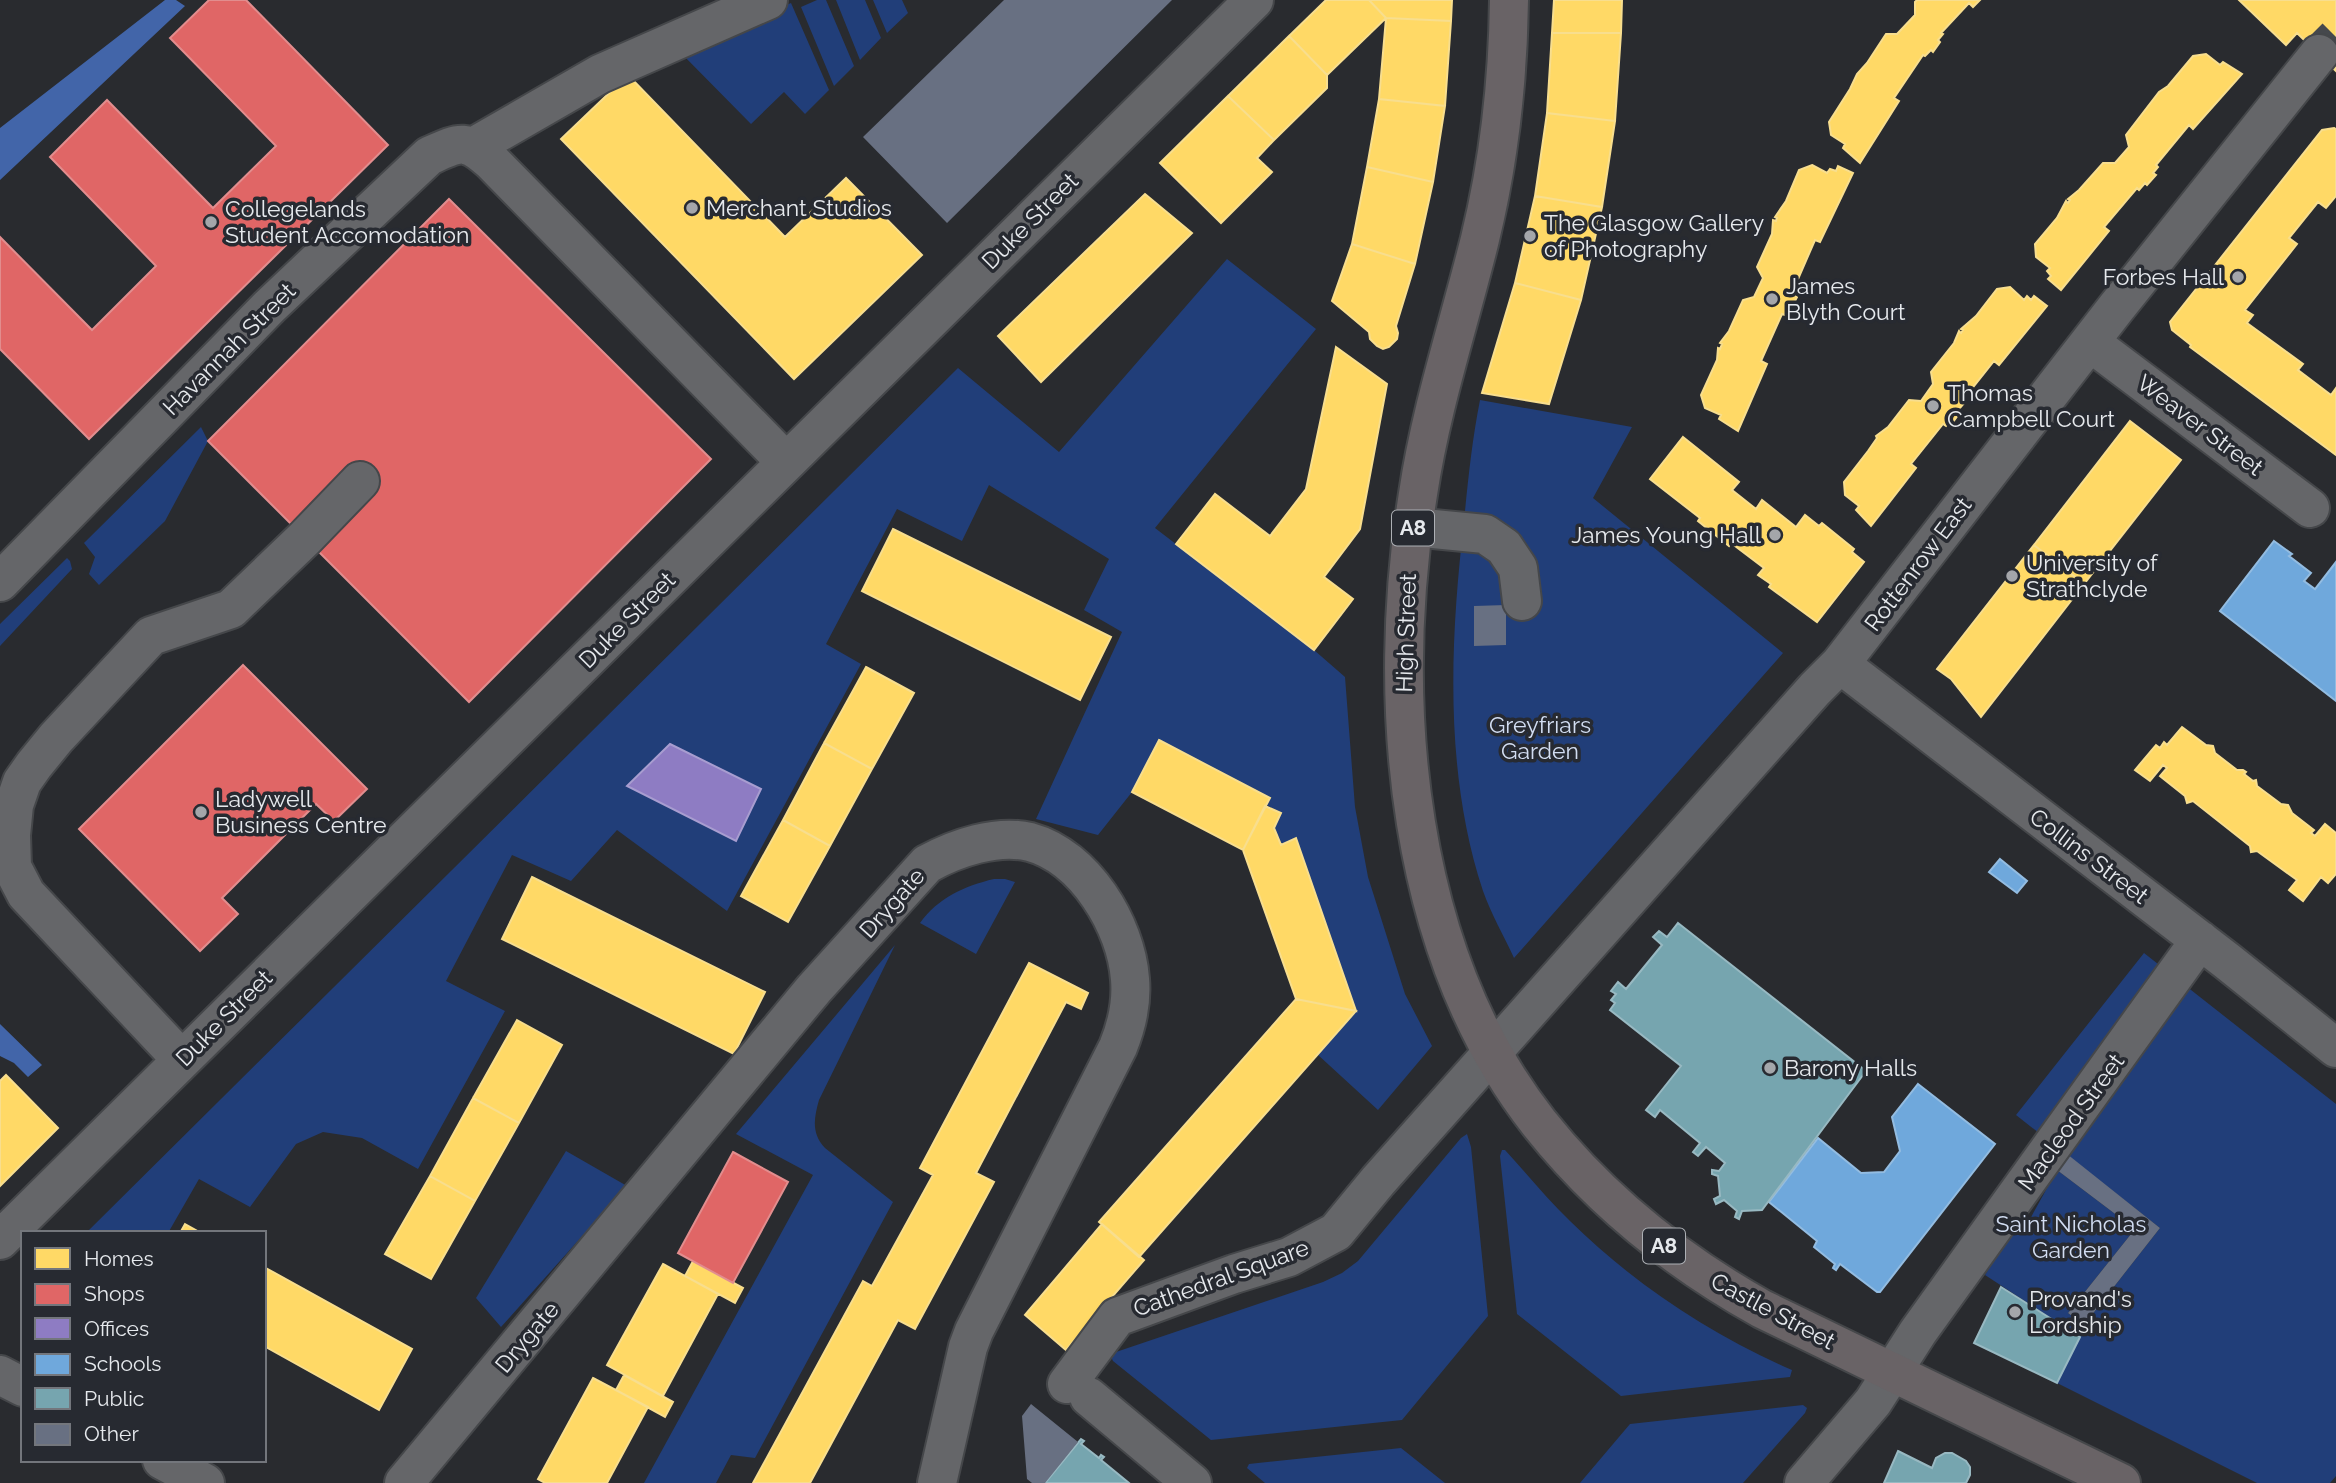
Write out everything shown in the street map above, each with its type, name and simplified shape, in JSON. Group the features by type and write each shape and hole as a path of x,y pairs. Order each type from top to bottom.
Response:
{"main road":[{"name":"High Street","path":"1493,1052 1462,988 1437,916 1415,813 1404,705 1404,657 1407,578 1418,493 1436,398 1469,282 1493,177 1508,62 1509,0"},
{"name":"Castle Street","path":"1493,1052 1547,1132 1582,1173 1642,1228 1687,1263 1731,1291 1823,1339 2121,1483"}],"street":[{"name":"Havannah Street","path":"0,582 269,307 429,156 452,146 475,146 600,74 768,0"},
{"name":"Duke Street","path":"0,1240 1254,0"},
{"name":"Rottenrow East","path":"1493,1052 1840,664 2116,308 2319,54"},
{"path":"475,146 786,463"},
{"name":"Weaver Street","path":"2091,343 2310,508"},
{"path":"182,1060 26,894 12,867 14,805 22,782 34,765 151,636 231,608 360,481"},
{"path":"1413,527 1485,534 1504,547 1518,568 1522,601"},
{"name":"Collins Street","path":"1840,664 2200,940 2336,1048"},
{"name":"Drygate","path":"404,1483 814,989 927,864 949,852 974,845 1012,840 1030,842 1051,850 1075,867 1095,889 1107,910 1125,953 1130,977 1127,1021 1118,1047 978,1322 968,1347 937,1483"},
{"name":"Macleod Street","path":"1804,1483 1873,1402 1891,1371 2200,940"},
{"name":"Cathedral Square","path":"1192,1483 1078,1391 1117,1317 1289,1257 1336,1231 1493,1052"},
{"path":"0,1375 21,1386"},
{"path":"166,1462 205,1483"}],"green space":[{"path":"817,0 826,0 854,66 834,86 801,7"},
{"path":"836,0 865,0 881,38 860,60"},
{"path":"873,0 902,0 908,13 887,33"},
{"path":"791,3 829,90 805,114 784,92 751,124 680,52"},
{"path":"1227,259 1316,329 1155,528 1314,650 1345,677 1355,807 1368,877 1405,994 1432,1046 1378,1110 1317,1054 1296,839 1281,845 1274,828 1280,813 1160,741 1132,792 1098,835 1036,819 1122,632 1084,610 1109,559 989,485 962,541 897,509 826,644 861,664 727,911 617,830 571,881 512,855 446,981 505,1011 418,1169 362,1138 323,1132 296,1144 250,1207 199,1179 169,1231 88,1231 958,368 1059,452"},
{"name":"Greyfriars Garden","path":"1480,400 1632,427 1593,498 1783,653 1514,958 1483,891 1470,846 1456,754 1454,661 1459,567"},
{"path":"201,427 208,441 165,521 99,585 89,574 95,557 84,543"},
{"path":"67,558 72,569 0,646 0,624"},
{"path":"994,879 1015,882 976,954 920,923 927,914 953,894"},
{"path":"895,945 819,1100 815,1125 817,1137 825,1148 893,1202 755,1458 731,1455 716,1483 644,1483 813,1175 736,1134"},
{"name":"Saint Nicholas Garden","path":"2144,953 2336,1104 2336,1476 2330,1483 2257,1483 2057,1383 2080,1337 1985,1275 2012,1228 2025,1228 2057,1170 2135,1229 2068,1313 2084,1325 2160,1228 2016,1115"},
{"path":"1467,1134 1471,1147 1488,1316 1402,1420 1211,1440 1113,1361 1111,1357 1116,1352 1323,1282 1342,1273 1358,1261"},
{"path":"1502,1150 1505,1150 1570,1221 1620,1266 1703,1324 1792,1370 1790,1377 1621,1396 1517,1314 1500,1156"},
{"path":"566,1151 627,1186 501,1327 476,1298"},
{"path":"1803,1405 1807,1408 1805,1413 1743,1483 1580,1483 1630,1424"},
{"path":"1401,1448 1445,1483 1265,1483 1247,1468 1249,1464"}],"shaded area":[{"path":"165,0 176,0 185,6 0,180 0,128"},
{"path":"0,1024 42,1065 28,1077 14,1063 0,1056"}],"building: Homes":[{"path":"1326,0 1369,0 1386,18 1327,75 1289,36"},
{"path":"1369,0 1452,0 1451,21 1386,18"},
{"path":"1554,0 1622,0 1621,33 1552,33"},
{"path":"1917,0 1980,0 1973,7 1969,3 1941,33 1943,34 1938,40 1940,42 1933,52 1931,50 1923,55 1894,98 1899,101 1860,163 1843,148 1845,144 1831,135 1829,122 1857,74 1886,34 1897,34 1915,15"},
{"path":"2239,0 2336,0 2336,71 2297,33 2286,45"},
{"path":"1386,18 1451,21 1445,106 1379,99"},
{"path":"1552,33 1621,33 1615,121 1547,113"},
{"path":"1289,36 1327,75 1327,88 1274,140 1228,96"},
{"path":"2206,54 2220,65 2223,62 2242,74 2193,129 2189,125 2156,165 2158,167 2153,173 2156,175 2147,185 2145,183 2139,190 2137,188 2104,227 2109,231 2061,290 2048,279 2051,276 2047,271 2050,268 2036,257 2035,244 2057,218 2066,201 2068,203 2068,199 2103,163 2115,163 2129,147 2126,135 2159,92 2168,86 2193,56"},
{"name":"Merchant Studios","path":"628,75 785,237 846,178 922,255 794,379 561,139"},
{"path":"1228,96 1274,140 1257,158 1272,172 1221,223 1160,163"},
{"path":"1379,99 1445,106 1433,182 1367,167"},
{"path":"1547,113 1615,121 1602,207 1535,196"},
{"name":"Forbes Hall","path":"2334,128 2336,196 2326,208 2318,202 2289,238 2297,244 2245,310 2253,315 2247,323 2303,364 2298,370 2331,395 2336,388 2336,455 2190,347 2191,345 2172,330 2170,322 2322,130"},
{"name":"James Blyth Court","path":"1812,165 1827,173 1830,169 1836,171 1838,166 1853,173 1820,242 1815,240 1795,286 1798,287 1794,295 1797,297 1791,309 1788,308 1785,315 1782,314 1761,361 1767,364 1738,431 1719,419 1721,415 1705,408 1701,395 1717,360 1718,348 1720,349 1722,344 1720,343 1729,331 1743,300 1754,297 1763,278 1757,267 1772,234 1773,220 1776,221 1775,217 1786,201 1799,170"},
{"path":"1367,167 1433,182 1415,264 1352,244"},
{"path":"1145,194 1192,233 1041,382 998,336"},
{"path":"1535,196 1602,207 1581,300 1515,283"},
{"path":"1352,244 1415,264 1396,326 1397,339 1383,349 1370,339 1369,332 1332,301"},
{"path":"1515,283 1581,300 1549,404 1482,393"},
{"name":"Thomas Campbell Court","path":"2010,287 2024,300 2027,296 2031,300 2034,296 2047,306 1999,365 1994,361 1963,400 1965,402 1959,409 1961,411 1953,422 1951,420 1946,426 1943,424 1911,464 1916,468 1871,526 1856,510 1859,506 1845,495 1844,482 1876,436 1888,427 1909,400 1921,401 1933,384 1931,372 1954,343 1959,331 1961,333 1961,329 1976,316 1997,289"},
{"path":"1336,347 1387,384 1360,529 1324,577 1353,599 1314,650 1176,544 1215,494 1270,536 1306,489"},
{"path":"2130,421 2181,460 2084,584 2034,545"},
{"name":"James Young Hall","path":"1683,437 1739,482 1732,490 1756,509 1762,500 1796,527 1805,515 1819,526 1822,523 1854,549 1852,552 1864,562 1817,622 1769,587 1771,584 1758,575 1764,568 1731,543 1729,546 1698,521 1700,518 1650,479"},
{"path":"893,529 1111,637 1080,700 862,591"},
{"path":"2034,545 2084,584 1981,717 1951,679 1937,669"},
{"path":"866,667 914,693 872,769 824,743"},
{"path":"2182,727 2206,745 2213,746 2215,753 2237,770 2246,772 2244,774 2253,781 2256,780 2257,786 2281,804 2288,805 2292,813 2314,830 2311,833 2315,836 2325,824 2336,833 2336,874 2328,883 2321,877 2303,901 2289,890 2297,880 2257,851 2251,852 2250,846 2193,801 2187,803 2185,796 2160,776 2167,768 2163,765 2150,781 2135,770 2156,745 2160,748 2164,742 2167,745"},
{"path":"1159,740 1270,798 1243,850 1132,792"},
{"path":"824,743 872,769 830,846 783,820"},
{"path":"1265,806 1281,813 1274,828 1281,845 1296,838 1356,1011 1296,999 1243,850"},
{"path":"783,820 830,846 788,922 741,896"},
{"path":"532,877 765,992 734,1054 502,939"},
{"path":"1029,963 1088,993 1081,1009 1066,1002 976,1173 994,1182 915,1329 898,1320 810,1483 753,1483 863,1281 872,1286 933,1175 920,1168"},
{"path":"1296,999 1356,1011 1139,1257 1099,1222"},
{"path":"517,1020 562,1045 519,1123 473,1098"},
{"path":"6,1075 58,1128 0,1186 0,1081"},
{"path":"473,1098 519,1123 475,1201 430,1176"},
{"path":"430,1176 475,1201 431,1279 385,1254"},
{"path":"185,1224 197,1231 181,1231"},
{"path":"1102,1224 1144,1260 1066,1350 1025,1315"},
{"path":"693,1261 743,1288 735,1303 685,1276"},
{"path":"663,1264 718,1294 663,1396 607,1365"},
{"path":"266,1268 412,1349 379,1410 266,1347"},
{"path":"624,1375 673,1402 665,1417 616,1390"},
{"path":"593,1378 648,1407 607,1483 545,1483 538,1479"}],"building: Shops":[{"name":"Collegelands Student Accomodation","path":"209,0 246,0 388,145 89,439 0,349 0,237 92,330 156,266 50,157 107,100 213,208 276,146 170,38"},
{"path":"449,199 711,459 469,702 208,441"},
{"name":"Ladywell Business Centre","path":"243,665 367,789 334,821 316,804 222,898 238,914 200,951 79,829"},
{"path":"733,1152 788,1182 733,1283 678,1253"}],"building: Offices":[{"path":"670,744 761,789 736,841 627,786"}],"building: Schools":[{"path":"2274,541 2311,573 2304,581 2315,589 2336,562 2336,701 2220,611"},
{"path":"2000,859 2027,881 2017,893 1989,872"},
{"name":"Barony Halls","path":"1918,1084 1995,1144 1880,1292 1877,1292 1840,1264 1836,1270 1833,1268 1835,1264 1814,1247 1817,1241 1769,1202 1818,1138 1861,1173 1884,1172 1900,1151 1892,1117"}],"building: Public":[{"name":"Barony Halls","path":"1678,923 1866,1071 1762,1210 1742,1211 1739,1219 1735,1217 1737,1211 1724,1200 1716,1204 1714,1199 1720,1196 1718,1176 1712,1174 1712,1170 1719,1171 1725,1163 1706,1147 1698,1156 1693,1152 1700,1143 1660,1110 1655,1117 1646,1110 1681,1066 1610,1010 1615,1003 1611,1000 1616,994 1611,991 1618,982 1626,989 1662,945 1653,937 1659,931 1667,937"},
{"name":"Provand's Lordship","path":"2001,1287 2080,1337 2057,1383 1974,1343"},
{"path":"1081,1439 1084,1441 1081,1444 1099,1458 1101,1455 1104,1457 1101,1460 1129,1483 1045,1483"},
{"path":"1898,1451 1932,1468 1936,1458 1952,1453 1966,1461 1970,1467 1970,1475 1966,1483 1884,1483"}],"building: Other":[{"path":"1004,0 1172,0 947,223 863,137"},
{"path":"1506,605 1506,645 1474,646 1474,606"},
{"path":"2062,1150 2160,1228 2084,1325 2068,1313 2135,1229 2053,1167"},
{"path":"1031,1404 1078,1442 1045,1483 1032,1483 1027,1479 1022,1416"}],"tunnel":[{"path":"2319,54 2336,37"}],"place":[{"name":"Merchant Studios","path":"692,208"},
{"name":"Collegelands Student Accomodation","path":"211,222"},
{"name":"The Glasgow Gallery of Photography","path":"1530,236"},
{"name":"Forbes Hall","path":"2238,277"},
{"name":"James Blyth Court","path":"1772,299"},
{"name":"Thomas Campbell Court","path":"1933,406"},
{"name":"James Young Hall","path":"1775,535"},
{"name":"University of Strathclyde","path":"2012,576"},
{"name":"Ladywell Business Centre","path":"201,812"},
{"name":"Barony Halls","path":"1770,1068"},
{"name":"Provand's Lordship","path":"2015,1312"}]}
